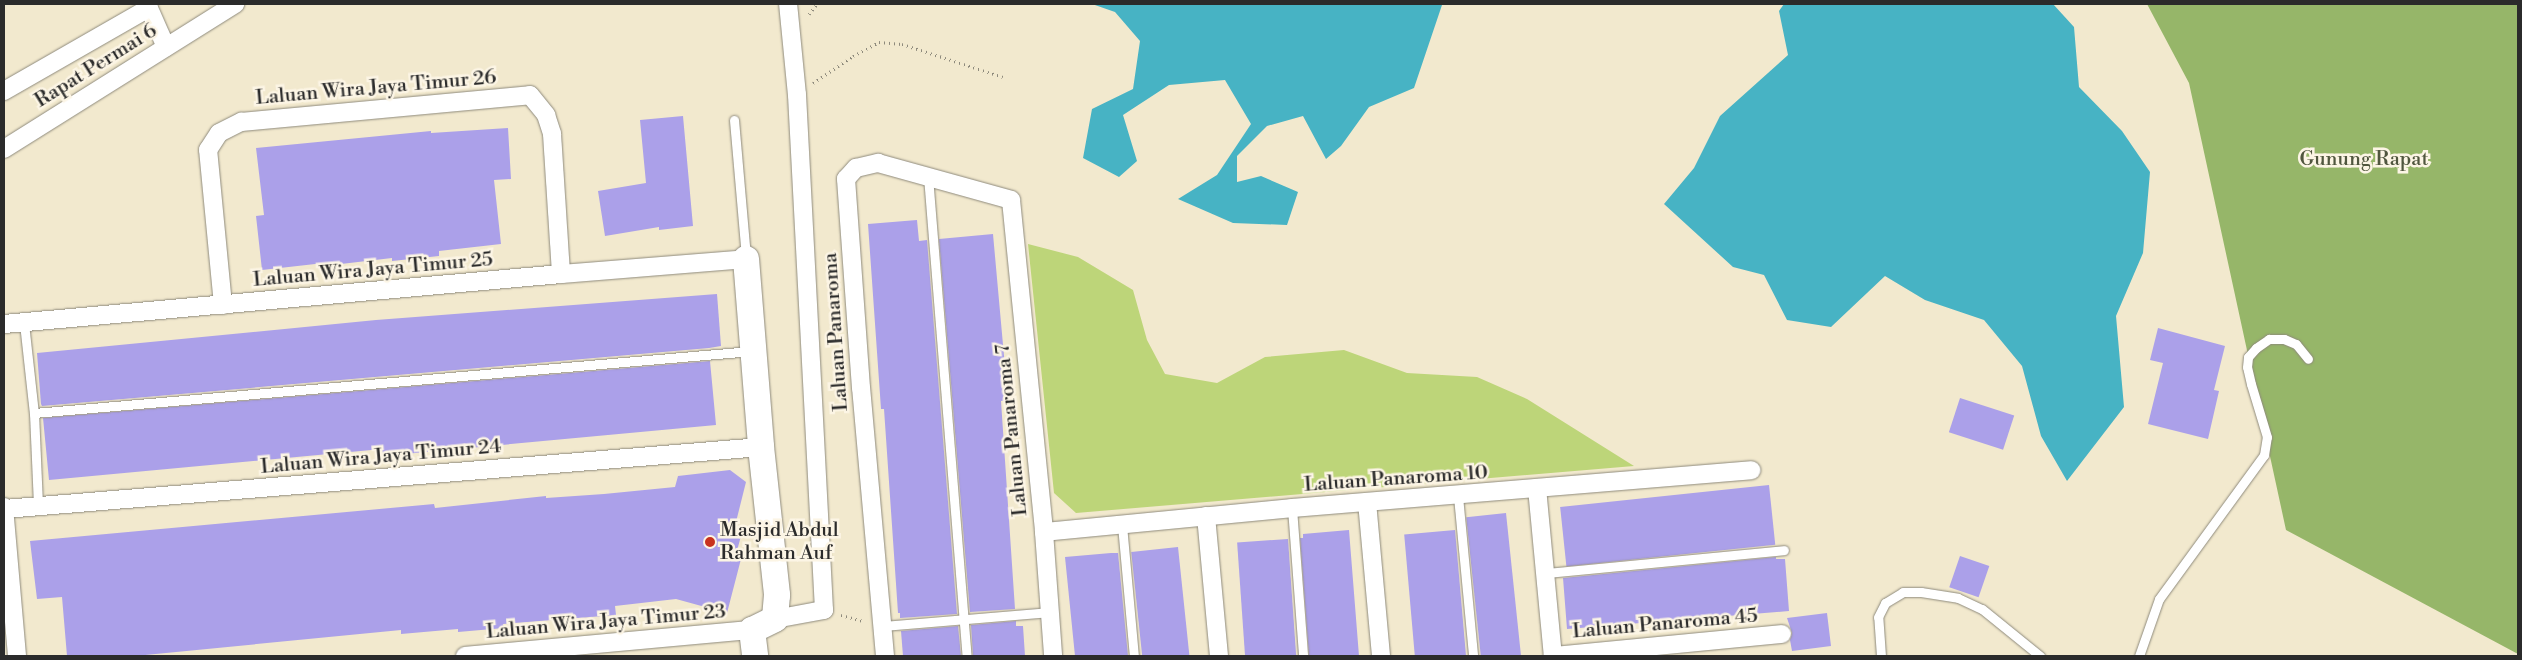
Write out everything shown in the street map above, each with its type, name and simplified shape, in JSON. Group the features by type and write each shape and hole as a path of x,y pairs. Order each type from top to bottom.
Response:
{"street":[{"name":"Rapat Permai 6","path":"4,149 236,4"},
{"path":"788,4 797,95 824,610"},
{"path":"4,91 148,6 166,47"},
{"name":"Laluan Wira Jaya Timur 26","path":"223,305 208,150 219,132 240,122 530,95 546,115 552,134 561,274"},
{"name":"Laluan Panaroma","path":"886,656 861,388 846,179 856,168 878,163 1011,200"},
{"name":"Laluan Panaroma 7","path":"1011,200 1044,532 1053,656"},
{"path":"746,259 760,447 776,595 763,624 755,656"},
{"name":"Laluan Wira Jaya Timur 25","path":"4,324 746,259"},
{"name":"Laluan Wira Jaya Timur 24","path":"4,508 760,447"},
{"name":"Laluan Panaroma 10","path":"1044,532 1292,508 1458,496 1751,470"},
{"path":"1537,488 1553,656"},
{"path":"1366,502 1381,656"},
{"path":"4,508 12,648"},
{"path":"1206,516 1219,656"},
{"name":"Laluan Wira Jaya Timur 23","path":"465,656 644,648 824,610"},
{"name":"Laluan Panaroma 45","path":"1553,656 1782,634"}],"lane":[{"path":"734,120 746,259"},
{"path":"928,176 967,656"},
{"path":"24,322 34,413 38,506"},
{"path":"2139,656 2159,599 2264,455 2268,437 2251,384 2248,357 2256,348 2269,339 2284,338 2296,344 2308,358"},
{"path":"34,413 754,351"},
{"path":"1458,496 1473,656"},
{"path":"1292,508 1303,656"},
{"path":"1122,525 1134,656"},
{"path":"1546,573 1784,550"},
{"path":"1881,656 1878,617 1885,603 1892,597 1903,592 1912,592 1958,598 1982,609 2040,656"},
{"path":"883,626 1050,612"}],"path":[{"path":"797,95 853,56 879,42 902,44 1003,77"},
{"path":"824,610 883,626"}],"green space":[{"name":"Gunung Rapat","path":"2147,4 2518,4 2518,654 2286,530 2189,83"},
{"path":"1028,244 1078,257 1133,290 1147,340 1165,374 1217,383 1265,357 1344,350 1407,373 1477,377 1527,399 1634,466 1076,513 1054,493"}],"water":[{"path":"1092,4 1442,5 1414,88 1369,107 1341,146 1326,159 1303,116 1267,126 1237,156 1237,182 1261,176 1298,192 1287,225 1233,223 1178,199 1217,175 1251,124 1225,80 1169,85 1123,115 1137,161 1119,177 1083,158 1092,109 1133,89 1140,41 1115,12"},
{"path":"1784,4 2053,4 2074,27 2079,87 2122,131 2150,172 2143,253 2116,316 2124,407 2067,481 2041,436 2022,366 1984,320 1925,300 1885,276 1831,327 1787,320 1764,275 1733,267 1664,204 1694,168 1720,116 1788,55 1779,11"}],"building":[{"path":"683,116 693,226 659,230 659,227 605,236 598,191 646,183 640,120"},
{"path":"508,128 511,179 494,180 501,244 439,251 439,256 392,261 392,258 324,266 324,263 262,270 256,216 264,215 256,148 431,131 431,133"},
{"path":"917,220 919,241 927,240 957,614 900,618 900,613 898,613 884,409 881,409 868,224"},
{"path":"993,234 1008,400 1001,401 1015,609 970,612 939,239"},
{"path":"717,294 721,346 709,348 42,406 41,404 37,353 376,320"},
{"path":"2158,328 2225,346 2214,390 2219,391 2208,439 2148,424 2163,363 2150,360"},
{"path":"710,361 716,425 383,456 382,449 49,480 43,418"},
{"path":"1960,398 2014,416 2003,450 1949,432"},
{"path":"730,470 746,482 733,534 741,536 735,558 741,559 727,613 676,599 615,606 616,615 503,624 504,628 458,632 458,629 401,634 401,630 135,656 67,656 62,597 37,599 30,541 434,504 435,508 546,496 546,498 604,494 675,487 678,476"},
{"path":"1769,485 1775,545 1566,567 1560,507"},
{"path":"1506,513 1521,656 1481,656 1466,517"},
{"path":"1349,530 1359,656 1309,656 1300,538 1303,538 1303,534"},
{"path":"1455,530 1466,656 1415,656 1404,534"},
{"path":"1288,539 1296,656 1245,656 1237,543"},
{"path":"1178,547 1189,656 1142,656 1131,552"},
{"path":"1118,553 1128,656 1075,656 1065,557"},
{"path":"1960,556 1989,566 1979,597 1949,587"},
{"path":"1776,557 1776,559 1785,559 1789,611 1567,629 1563,578"},
{"path":"1827,613 1831,646 1792,651 1790,640 1792,633 1787,618"},
{"path":"1016,621 1016,626 1023,626 1025,656 973,656 971,625"},
{"path":"958,626 961,656 903,656 901,631"}],"place":[{"name":"Masjid Abdul Rahman Auf","path":"710,542"}]}
